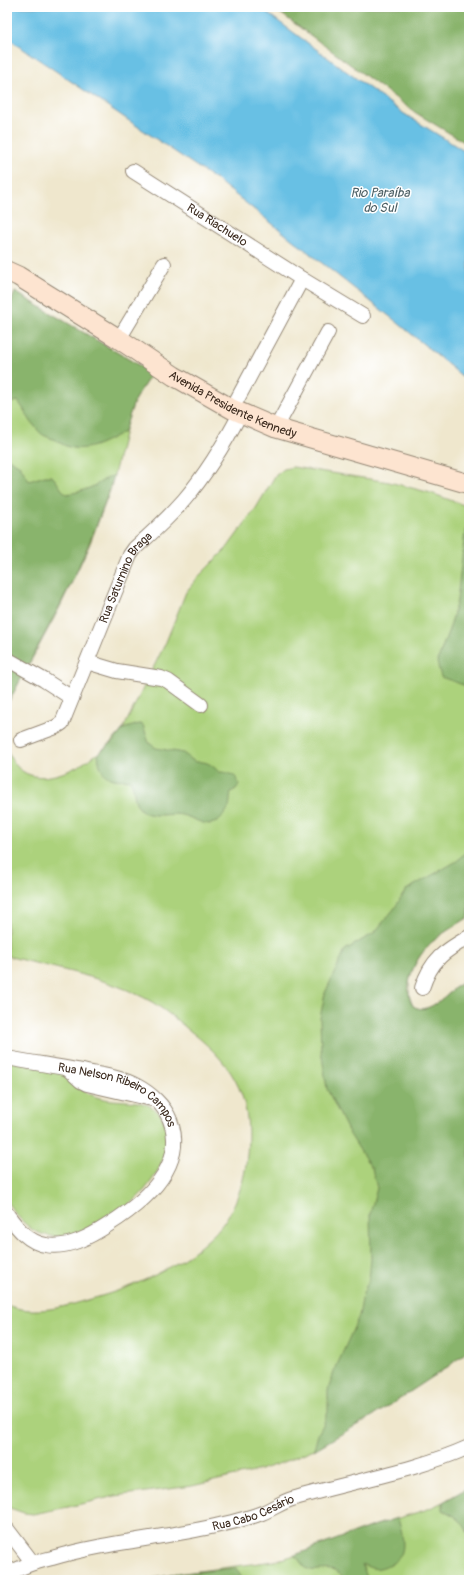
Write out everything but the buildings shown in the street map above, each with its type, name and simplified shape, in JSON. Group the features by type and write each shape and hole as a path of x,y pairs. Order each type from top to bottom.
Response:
{"main road":[{"name":"Avenida Presidente Kennedy","path":"11,274 119,340 174,376 237,411 276,428 469,484"}],"street":[{"name":"Rua Riachuelo","path":"133,171 302,280 363,316"},
{"path":"119,340 164,264"},
{"path":"237,411 302,280"},
{"path":"276,428 328,332"},
{"name":"Rua Saturnino Braga","path":"21,740 56,727 62,723 130,555 183,500 196,484 225,442 237,411"},
{"path":"7,659 72,698"},
{"path":"87,662 117,671 161,678 175,685 201,705"},
{"path":"422,988 426,976 436,960 449,948 469,937"},
{"name":"Rua Nelson Ribeiro Campos","path":"7,1058 127,1081 147,1092 166,1112 172,1126 174,1147 171,1158 160,1180 153,1189 124,1215 88,1236 70,1243 54,1246 46,1245 32,1240 19,1229 7,1214"},
{"name":"Rua Cabo Cesário","path":"7,1575 33,1563 72,1552 239,1521 262,1513 290,1500 403,1470 469,1447"},
{"path":"7,1529 33,1563"}],"green space":[{"path":"272,7 469,7 469,145 416,113"},
{"path":"15,292 152,373 135,399 128,418 110,491 89,546 59,609 7,705 7,313"},
{"path":"15,292 152,373 135,399 124,432 91,447 76,448 65,446 41,434 18,401 10,403 7,402 7,313"},
{"path":"7,458 20,466 29,481 45,476 52,476 66,494 87,489 97,485 108,477 114,476 97,524 73,580 7,705"},
{"path":"293,467 389,482 431,493 469,507 469,917 441,935 426,948 412,971 409,989 413,1006 423,1009 434,1005 469,977 469,1350 446,1368 381,1411 314,1449 281,1463 253,1472 192,1486 115,1496 33,1514 24,1513 7,1507 7,1305 28,1310 38,1310 70,1305 123,1289 172,1266 187,1257 213,1235 231,1211 242,1183 246,1164 248,1142 244,1104 239,1088 231,1072 206,1044 162,1008 135,993 118,986 81,974 7,956 7,749 17,766 30,775 46,777 64,772 81,764 98,753 112,741 123,729 166,642 186,592 200,575 227,548 256,508 275,476 284,469"},
{"path":"469,522 469,687 441,677 437,662 451,624 457,600 465,531"},
{"path":"139,724 143,725 149,743 156,748 183,753 195,762 203,762 214,767 219,772 229,773 235,776 239,785 231,792 229,807 225,814 214,823 207,824 177,814 149,814 144,812 138,806 130,780 110,778 103,773 98,754 115,740 123,729"},
{"path":"469,848 469,917 441,935 426,948 412,971 409,989 413,1006 423,1009 434,1005 469,977 469,1350 446,1368 381,1411 314,1450 318,1434 328,1412 328,1390 334,1372 359,1316 363,1294 369,1279 371,1259 370,1214 377,1188 372,1169 349,1133 327,1089 321,1050 320,1018 325,993 345,950 374,933 394,909 406,890 457,861"},
{"path":"7,1061 60,1071 67,1075 74,1084 94,1096 146,1104 158,1112 165,1122 167,1133 167,1145 164,1157 152,1180 134,1201 110,1217 78,1233 69,1235 51,1236 42,1234 31,1229 22,1221 7,1202"},
{"path":"469,1487 469,1580 144,1580 176,1574 274,1561 295,1555 370,1527 428,1509"},
{"path":"469,1487 469,1536 459,1520 443,1510 443,1502"},
{"path":"398,1518 403,1540 402,1553 394,1562 383,1567 374,1568 362,1564 368,1580 343,1580 342,1576 332,1570 310,1570 305,1567 295,1555 370,1527"},
{"path":"236,1568 243,1580 145,1580 176,1574"}],"water":[{"name":"Rio Paraíba do Sul","path":"7,7 259,7 403,113 469,154 469,382 398,323 218,181 7,38"}]}
